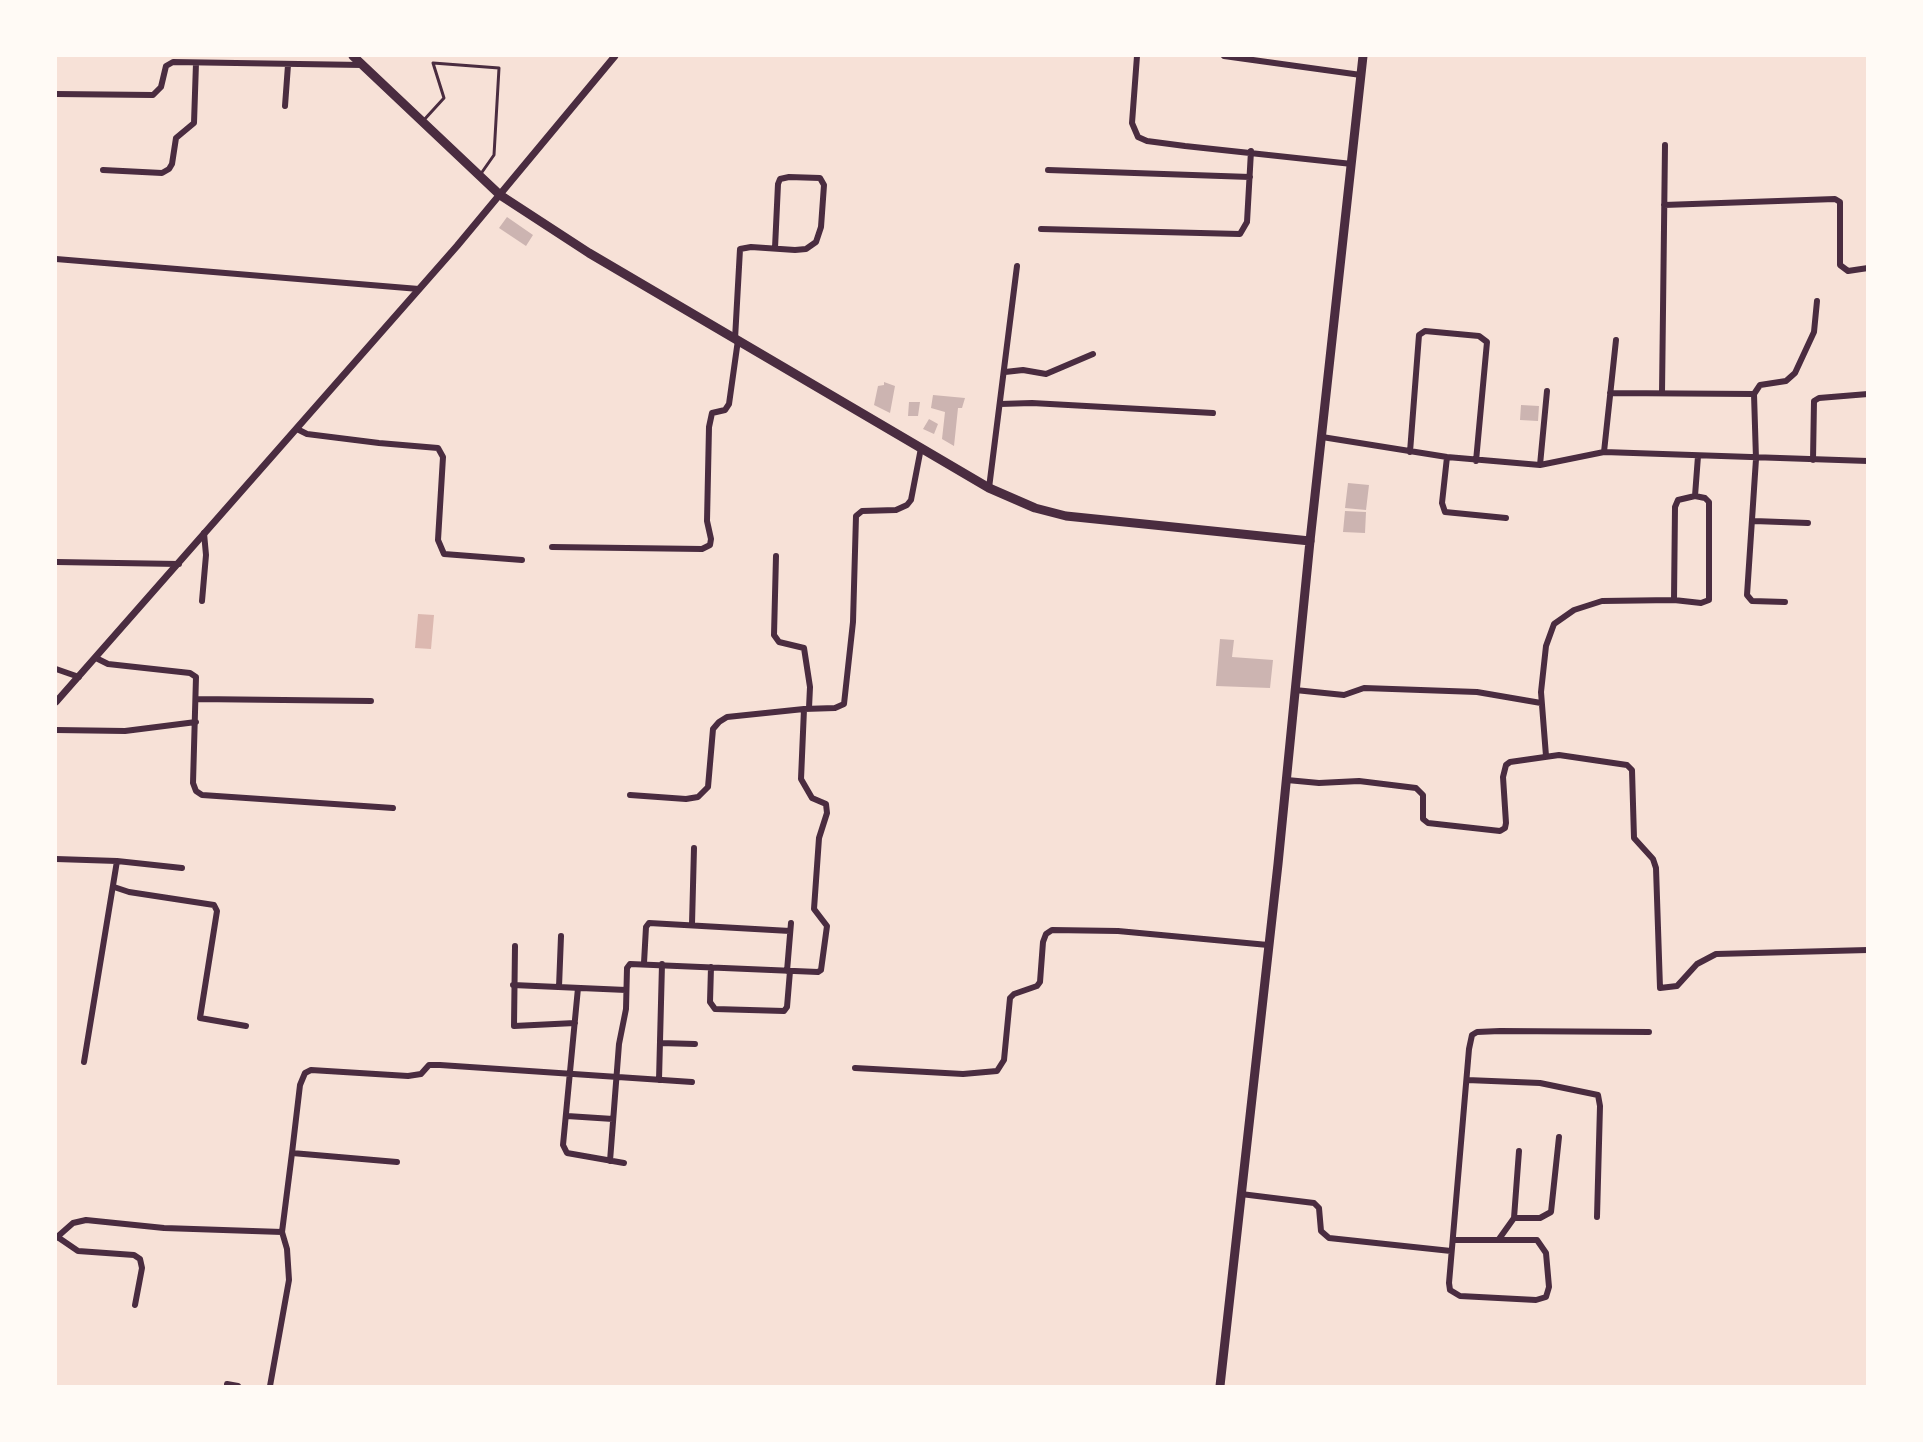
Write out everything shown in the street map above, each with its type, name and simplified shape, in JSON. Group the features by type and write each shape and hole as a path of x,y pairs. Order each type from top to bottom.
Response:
{"main road":[{"path":"352,56 500,195 589,253 989,488 1035,508 1066,516 1310,541"},
{"path":"1220,1386 1278,864 1310,541 1363,56"}],"street":[{"path":"56,702 419,289 615,56"},
{"path":"1137,56 1132,123 1138,137 1147,141 1185,146 1251,151 1352,164"},
{"path":"1224,56 1361,75"},
{"path":"56,94 153,95 161,87 166,66 169,63 362,65"},
{"path":"103,170 162,173 169,169 172,164 176,138 194,123 196,63"},
{"path":"285,106 288,65"},
{"path":"1662,393 1665,145"},
{"path":"1041,229 1240,234 1247,222 1251,151"},
{"path":"1048,170 1250,177"},
{"path":"552,547 702,549 710,545 707,521 709,428 712,413 725,410 729,404 737,340 738,253 744,247 775,248 806,249 816,242 821,227 824,185 820,178 780,179 775,248"},
{"path":"1664,206 1835,199 1840,202 1840,265 1848,272 1868,268"},
{"path":"56,259 419,289"},
{"path":"989,488 1017,266"},
{"path":"1785,602 1748,600 1756,459 1754,394 1757,387 1786,381 1795,373 1814,332 1817,301"},
{"path":"1410,453 1419,335 1425,331 1479,336 1487,342 1476,461"},
{"path":"1604,452 1616,340"},
{"path":"1005,372 1023,370 1046,374 1093,354"},
{"path":"1540,465 1547,391"},
{"path":"1610,393 1754,394"},
{"path":"1813,460 1814,401 1819,398 1868,394"},
{"path":"1000,404 1032,403 1213,413"},
{"path":"297,429 307,434 438,448 443,457 438,540 444,554 522,560"},
{"path":"1322,437 1447,458 1540,465 1604,452 1756,459 1868,461"},
{"path":"630,795 686,799 698,797 708,787 713,729 727,717 806,708 840,707 845,700 853,622 856,516 862,511 896,510 907,505 911,500 921,448"},
{"path":"1695,496 1698,456"},
{"path":"1447,458 1442,503 1445,512 1506,518"},
{"path":"1546,756 1541,703 1549,633 1554,624 1563,616 1602,601 1674,600 1701,603 1709,600 1709,502 1705,498 1695,496 1678,500 1675,507 1674,600"},
{"path":"1754,521 1808,523"},
{"path":"202,602 206,555 204,533"},
{"path":"610,1161 627,968 635,962 789,971 818,972 821,970 827,926 814,909 819,838 826,813 825,804 812,798 801,779 806,708 810,687 804,648 779,642 774,635 776,556"},
{"path":"56,562 179,564"},
{"path":"96,658 108,664 194,674 198,682 193,783 202,795 393,808"},
{"path":"56,669 79,677"},
{"path":"1295,690 1344,695 1365,688 1477,692 1541,703"},
{"path":"196,699 371,701"},
{"path":"56,730 125,731 196,722"},
{"path":"1287,780 1319,783 1359,781 1416,789 1423,795 1423,819 1428,823 1500,831 1505,828 1506,823 1503,777 1506,765 1558,755 1620,763 1632,770 1634,838 1653,859 1656,868 1660,988 1677,986 1697,964 1716,954 1868,950"},
{"path":"692,924 694,848"},
{"path":"56,859 117,861 182,868"},
{"path":"84,1062 117,861"},
{"path":"114,887 143,895 206,902 216,908 200,1018 246,1026"},
{"path":"711,966 710,1002 715,1009 784,1011 787,1007 791,922"},
{"path":"644,963 646,927 649,923 790,931"},
{"path":"855,1068 963,1074 997,1071 1004,1060 1010,998 1014,994 1037,986 1040,982 1043,942 1046,934 1052,930 1118,930 1268,945"},
{"path":"560,987 561,936"},
{"path":"515,946 514,1026 575,1023"},
{"path":"659,1080 662,964"},
{"path":"513,985 626,990"},
{"path":"578,988 572,1075 563,1146 567,1153 624,1163"},
{"path":"1453,1240 1532,1239 1545,1247 1548,1287 1546,1297 1536,1299 1453,1294 1449,1283 1470,1042 1477,1032 1649,1032"},
{"path":"660,1043 695,1044"},
{"path":"270,1386 289,1280 287,1249 282,1232 300,1085 305,1073 311,1070 408,1077 421,1074 429,1065 440,1065 692,1082"},
{"path":"1467,1080 1540,1083 1598,1095 1597,1217"},
{"path":"567,1116 613,1119"},
{"path":"1514,1218 1540,1218 1551,1212 1559,1137"},
{"path":"1499,1239 1514,1218 1519,1151"},
{"path":"292,1153 397,1162"},
{"path":"1241,1194 1314,1203 1319,1208 1321,1231 1329,1238 1451,1251"},
{"path":"135,1305 142,1268 140,1259 134,1255 78,1251 57,1238 67,1227 80,1221 164,1228 282,1232"},
{"path":"227,1384 238,1386"}],"lane":[{"path":"422,122 444,98 433,63 499,68 494,155 479,176"}],"shaded area":[{"path":"418,614 434,615 431,649 415,648"}],"building":[{"path":"507,217 533,235 526,246 499,228"},
{"path":"884,382 895,386 890,413 874,405 878,386 884,385"},
{"path":"933,395 965,398 962,408 958,408 954,446 942,439 945,412 931,408"},
{"path":"909,402 920,402 918,416 908,416"},
{"path":"1521,405 1539,406 1538,421 1520,420"},
{"path":"929,419 938,424 934,434 923,429"},
{"path":"1348,483 1369,485 1366,510 1345,508"},
{"path":"1345,511 1366,512 1365,533 1343,532"},
{"path":"1220,639 1234,640 1232,657 1273,660 1270,688 1216,686"}]}
